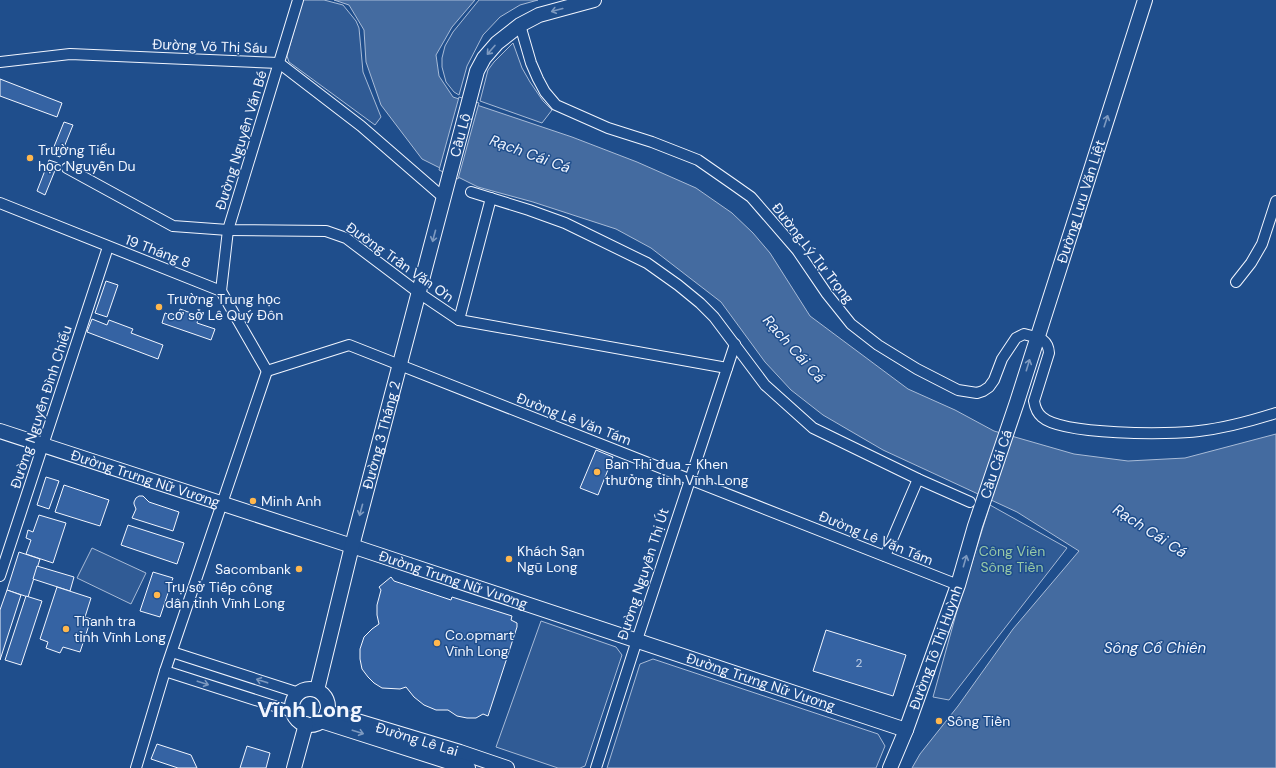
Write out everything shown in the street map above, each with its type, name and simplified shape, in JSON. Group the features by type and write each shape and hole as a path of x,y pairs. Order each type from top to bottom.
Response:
{"main road":[{"name":"Cầu Lộ","path":"448,181 472,89 477,72 484,58 497,43 520,24 539,15 594,0"},
{"name":"Đường Lưu Văn Liệt","path":"1017,402 1145,0"},
{"name":"Đường 3 Tháng 2","path":"318,690 352,546 448,181"},
{"name":"Cầu Cái Cá","path":"976,526 1017,402"},
{"name":"Đường Trưng Nữ Vương","path":"0,431 222,503 906,730"},
{"name":"Đường Tô Thị Huỳnh","path":"890,768 906,730 958,585 976,526"},
{"path":"306,689 318,690 326,698 328,703 324,716 312,724 300,722 293,712 292,706 294,700 299,693 306,689"},
{"name":"Đường Lê Lai","path":"324,716 468,768"},
{"name":"Đường Lê Lai","path":"324,716 507,768"},
{"path":"294,768 306,724"}],"street":[{"name":"Đường Nguyễn Văn Bé","path":"221,291 228,230 298,0"},
{"name":"Đường Lý Tự Trọng","path":"520,24 531,63 538,79 545,92 556,105 608,128 652,142 698,160 734,184 751,197 797,250 827,294 851,324 878,345 917,369 958,390 977,393 983,391 994,380 1002,359 1016,338 1024,334 1037,338"},
{"name":"Đường Võ Thị Sáu","path":"0,62 70,54 279,63 361,126 444,198"},
{"name":"Đường Trần Văn Ơn","path":"67,168 173,226 228,230 326,231 346,238 419,293 460,320 727,368"},
{"path":"471,192 565,223 647,263 700,303 714,317 765,385 813,428 970,502"},
{"path":"460,320 490,198"},
{"path":"1236,282 1251,263 1262,244 1276,201"},
{"name":"19 Tháng 8","path":"0,204 221,291"},
{"name":"Đường Nguyễn Đình Chiểu","path":"0,576 108,247"},
{"path":"136,768 165,671 267,371 221,291"},
{"path":"1037,338 1046,342 1049,346 1049,353 1034,401 1035,408 1042,418 1056,425 1104,432 1156,434 1198,431 1246,422 1276,413"},
{"name":"Đường Nguyễn Thị Út","path":"596,768 636,640 735,344"},
{"name":"Đường Lê Văn Tám","path":"267,371 349,346 958,585"},
{"path":"884,556 918,478"},
{"path":"172,652 299,693"},
{"path":"165,671 293,712"}],"shaded area":[{"path":"324,0 343,5 356,21 359,28 363,72 381,117 375,125 289,62 287,56 302,1"},
{"path":"479,0 538,0 520,5 500,17 483,35 467,66 459,95 454,92 446,82 442,67 442,58 445,46 453,32"},
{"path":"513,43 522,68 530,82 543,101 552,110 542,123 480,101 488,70"},
{"name":"Công Viên Sông Tiền","path":"990,505 1067,548 949,700 933,697 958,607"},
{"path":"92,548 146,573 131,604 77,578"},
{"path":"541,621 616,647 622,655 585,766 580,768 558,768 496,747"},
{"path":"653,659 878,734 885,746 876,768 607,768 640,664"}],"water":[{"path":"334,0 475,0 452,27 436,55 439,76 453,97 572,137 637,162 696,188 732,213 753,233 770,253 810,316 908,389 955,410 994,431 1074,454 1128,461 1185,458 1276,434 1276,768 912,768 920,754 958,706 1013,629 1079,551 1017,512 883,450 823,415 791,390 765,362 721,302 651,248 616,229 533,202 478,187 422,159 381,105 366,62 364,30 349,5"}],"pier":[{"path":"459,97 479,103 458,179 439,170"}],"building":[{"path":"0,79 62,103 57,117 0,96"},
{"path":"64,122 73,125 60,157 51,154"},
{"path":"49,160 58,163 45,195 37,191"},
{"path":"106,281 118,285 107,317 95,313"},
{"path":"180,309 199,316 197,323 215,329 211,340 162,323 165,313 177,317"},
{"path":"92,319 107,325 109,320 133,329 131,333 163,345 158,359 87,332"},
{"name":"Ban Thi đua - Khen thưởng tỉnh Vĩnh Long","path":"596,450 613,457 598,495 580,488"},
{"path":"46,477 59,481 49,509 37,505"},
{"path":"64,485 109,500 100,526 55,512"},
{"path":"139,496 143,496 149,502 179,512 173,531 132,518 136,509 134,502"},
{"path":"39,515 66,523 53,563 26,554 31,540 26,538 28,530 33,532"},
{"path":"128,525 184,543 177,564 121,545"},
{"path":"19,552 40,559 28,597 7,590"},
{"path":"37,566 74,577 70,591 33,579"},
{"name":"Trụ sở Tiếp công dân tỉnh Vĩnh Long","path":"153,572 173,578 160,617 140,611"},
{"name":"Co.opmart Vĩnh Long","path":"391,577 394,581 451,600 452,597 512,616 511,620 517,623 488,716 483,714 476,718 467,718 457,716 448,710 436,710 424,705 414,697 406,687 400,689 382,688 374,683 362,669 360,649 364,637 379,624 377,605 381,590 379,587"},
{"name":"Thanh tra tỉnh Vĩnh Long","path":"57,587 91,598 85,617 91,619 80,652 63,647 60,653 46,648 48,642 40,639"},
{"path":"7,590 21,595 0,660 0,610"},
{"path":"26,596 42,601 21,665 5,660"},
{"path":"826,630 906,655 893,696 813,671"},
{"path":"157,744 191,755 197,768 178,768 151,759"},
{"path":"247,746 270,753 266,768 240,768"}],"place":[{"name":"Trường Tiểu học Nguyễn Du","path":"30,158"},
{"name":"Trường Trung học cơ sở Lê Quý Đôn","path":"159,307"},
{"name":"Ban Thi đua - Khen thưởng tỉnh Vĩnh Long","path":"597,472"},
{"name":"Minh Anh","path":"253,501"},
{"name":"Khách Sạn Ngũ Long","path":"509,559"},
{"name":"Sacombank","path":"299,569"},
{"name":"Trụ sở Tiếp công dân tỉnh Vĩnh Long","path":"157,595"},
{"name":"Thanh tra tỉnh Vĩnh Long","path":"66,629"},
{"name":"Co.opmart Vĩnh Long","path":"437,643"},
{"name":"Sông Tiền","path":"939,721"}],"district":[{"name":"Vĩnh Long","path":"310,709"}],"water label":[{"name":"Rạch Cái Cá","path":"530,154"},
{"name":"Rạch Cái Cá","path":"794,349"},
{"name":"Rạch Cái Cá","path":"1150,531"},
{"name":"Sông Cổ Chiên","path":"1155,648"}]}
